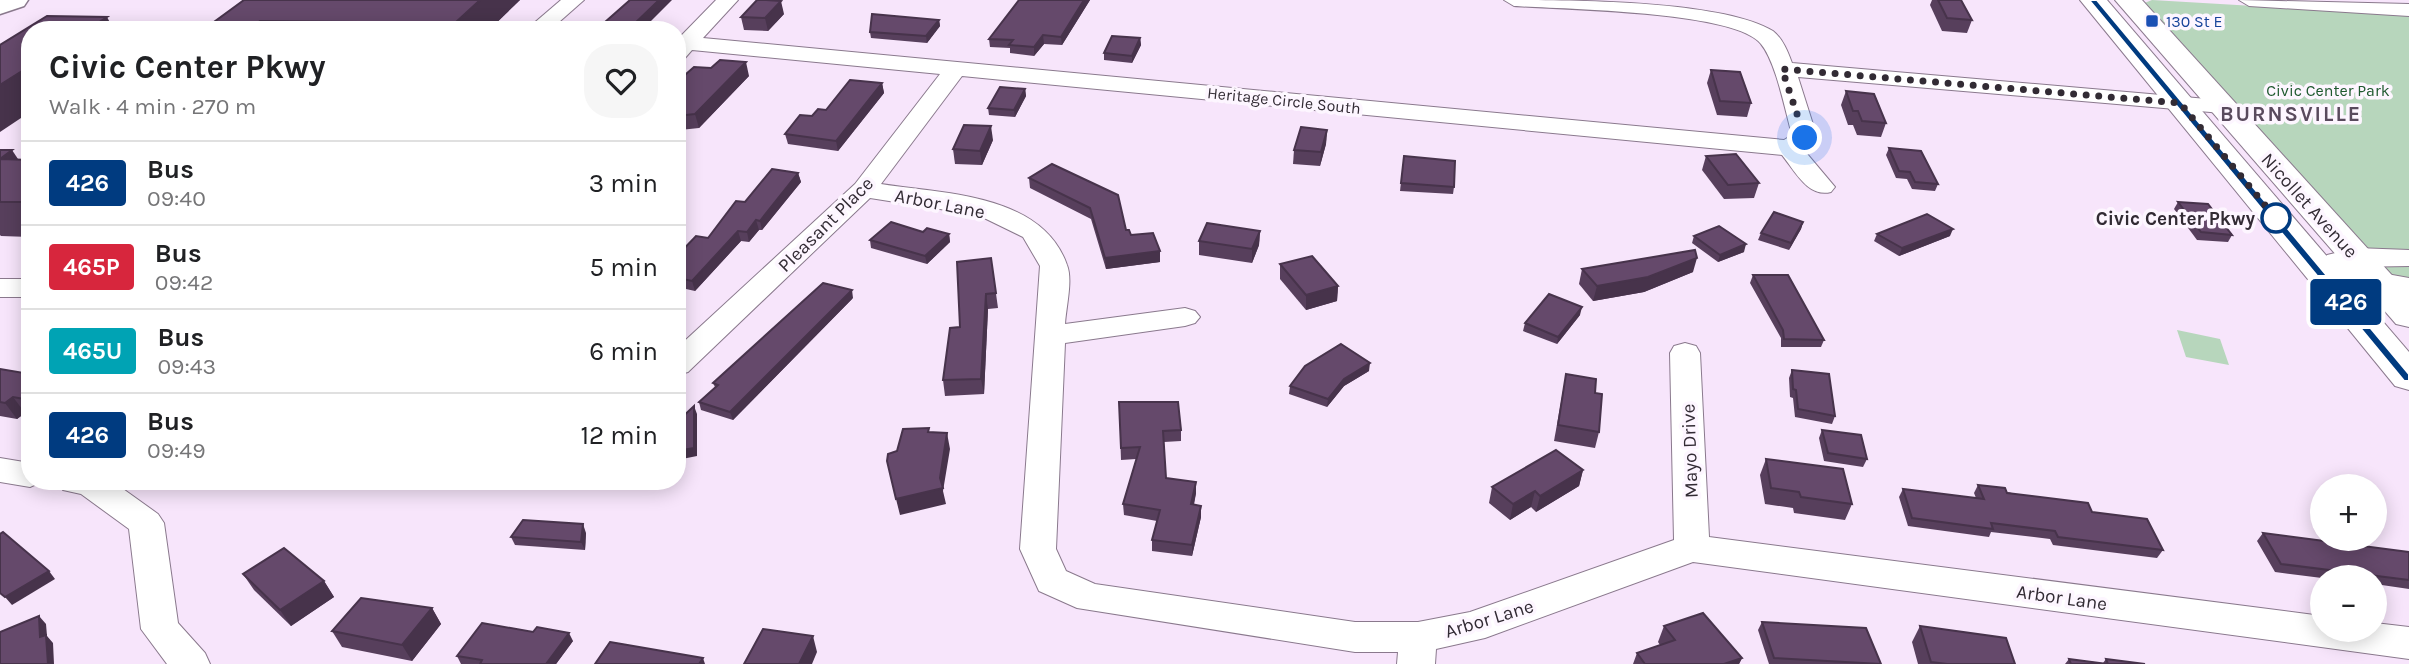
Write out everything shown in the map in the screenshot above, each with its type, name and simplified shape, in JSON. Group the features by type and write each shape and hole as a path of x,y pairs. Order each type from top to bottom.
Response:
{"highway":[{"path":"0,6 15,0"}],"main road":[{"name":"Nicollet Avenue","path":"2093,0 2409,377"},
{"name":"Nicollet Avenue","path":"2128,0 2356,256 2395,286 2409,316"}],"street":[{"path":"548,21 574,0"},
{"path":"686,45 728,0"},
{"path":"1514,0 1711,16 1744,23 1769,38 1805,138 1789,148 1822,187"},
{"path":"2249,0 2316,2 2409,10"},
{"name":"Heritage Circle South","path":"686,48 956,68 1789,148"},
{"name":"Pleasant Place","path":"686,357 864,189 956,68"},
{"path":"1782,69 2222,106"},
{"name":"Arbor Lane","path":"864,189 985,208 1033,233 1054,266 1038,549 1052,581 1090,598 1355,636 1417,650 1472,627 1692,548 2409,643"},
{"path":"2316,267 2356,256 2409,257"},
{"path":"2316,267 2395,286"},
{"path":"0,288 21,288"},
{"path":"1051,335 1185,317"},
{"name":"Mayo Drive","path":"1685,353 1692,548"},
{"path":"0,470 21,474"},
{"path":"100,490 146,523 160,629 191,664"}],"green space":[{"name":"Civic Center Park","path":"2152,0 2409,15 2409,300 2142,4"},
{"path":"2177,330 2220,339 2229,365 2186,357"}],"building":[{"path":"244,0 480,0 457,21 215,21"},
{"path":"630,0 659,0 637,21 606,21"},
{"path":"757,0 781,1 765,18 741,17"},
{"path":"1019,0 1084,0 1061,37 1043,35 1034,47 1009,45 1013,40 989,39"},
{"path":"1938,0 1961,0 1972,20 1947,18"},
{"path":"872,14 939,20 926,36 870,32"},
{"path":"47,16 107,17 101,21 39,21"},
{"path":"21,32 21,72 0,85 0,45"},
{"path":"1112,36 1140,38 1132,56 1104,53"},
{"path":"720,60 746,62 695,114 686,115 686,74 694,67 711,68"},
{"path":"1711,70 1740,72 1751,103 1720,101"},
{"path":"850,80 882,83 836,141 785,134 800,115 812,116 818,109 826,110"},
{"path":"1000,87 1025,89 1014,110 988,108"},
{"path":"1846,91 1874,94 1886,123 1862,121 1858,111 1853,111"},
{"path":"964,125 991,126 980,151 953,149"},
{"path":"1301,127 1327,130 1321,152 1294,150"},
{"path":"1889,148 1921,151 1938,184 1915,182 1910,172 1899,171"},
{"path":"0,150 12,150 0,159"},
{"path":"1736,154 1759,183 1728,185 1706,156"},
{"path":"1404,156 1455,161 1454,187 1401,183"},
{"path":"0,159 21,160 21,202 0,202"},
{"path":"1052,164 1118,195 1126,230 1129,230 1131,235 1153,233 1160,251 1105,258 1090,208 1029,178"},
{"path":"772,169 798,173 760,221 756,220 747,232 738,231 692,281 686,280 686,247 696,236 708,238 736,201 745,202"},
{"path":"2178,202 2208,204 2232,235 2201,232"},
{"path":"1774,212 1803,222 1791,243 1761,233"},
{"path":"1927,214 1953,229 1902,248 1877,234"},
{"path":"891,222 923,232 927,228 949,234 925,256 870,240"},
{"path":"1207,223 1260,231 1252,249 1199,241"},
{"path":"1719,226 1746,244 1720,255 1694,236"},
{"path":"1695,250 1697,258 1648,277 1597,286 1582,269"},
{"path":"1312,256 1338,286 1306,295 1280,264"},
{"path":"991,258 996,293 986,294 981,379 943,380 950,328 960,327 957,262"},
{"path":"1753,275 1788,275 1824,340 1784,339 1783,330"},
{"path":"823,283 852,290 730,412 699,402 718,385 713,383"},
{"path":"1549,294 1582,307 1558,337 1525,323"},
{"path":"1341,344 1370,363 1344,379 1328,399 1290,386 1305,366"},
{"path":"0,369 21,372 21,398 13,397 5,403 0,402"},
{"path":"1792,370 1829,374 1835,416 1798,409"},
{"path":"1566,374 1596,379 1595,393 1602,394 1599,432 1558,425"},
{"path":"1119,402 1178,402 1181,430 1163,431 1166,478 1196,482 1191,504 1201,506 1192,545 1152,540 1160,510 1123,504 1140,447 1121,448"},
{"path":"694,406 694,448 686,449 686,414"},
{"path":"929,428 928,432 947,433 940,478 943,488 896,499 887,461 888,454 897,451 903,429"},
{"path":"1822,430 1861,435 1867,459 1828,453"},
{"path":"1556,450 1583,470 1540,496 1535,491 1513,504 1492,487"},
{"path":"1766,459 1843,469 1852,504 1801,497 1799,492 1771,488"},
{"path":"1978,485 2005,488 2007,493 2088,503 2092,512 2147,519 2163,550 2058,537 2055,531 1991,523 1993,529 1912,518 1903,489 1984,499"},
{"path":"523,520 583,524 581,542 511,537"},
{"path":"3,532 49,571 5,597 0,593 0,534"},
{"path":"2263,533 2310,539 2310,551 2387,549 2409,552 2409,580 2387,577 2387,565 2310,565 2310,568 2281,564"},
{"path":"284,548 324,581 280,610 243,574"},
{"path":"361,598 432,608 402,645 332,631"},
{"path":"1703,613 1742,658 1724,664 1645,664 1637,653 1675,640 1664,626"},
{"path":"39,616 40,637 46,635 48,664 0,664 0,632"},
{"path":"1762,622 1866,628 1881,664 1774,658"},
{"path":"482,623 533,632 537,627 569,633 546,664 480,664 482,660 457,656"},
{"path":"1920,626 2006,638 2015,664 1931,662"},
{"path":"763,629 813,636 799,664 744,664"},
{"path":"610,642 703,658 699,664 595,664"},
{"path":"2069,659 2107,664 2071,664"},
{"path":"2106,659 2145,664 2108,664"}],"bus line":[{"name":"426","path":"2093,0 2409,377"}],"place":[{"name":"130 St E","path":"2152,21"},
{"name":"Civic Center Pkwy","path":"2276,218"}],"district":[{"name":"BURNSVILLE","path":"2291,114"}],"route":[{"path":"1805,138 1782,69 2180,103 2280,223 2276,218"}]}
